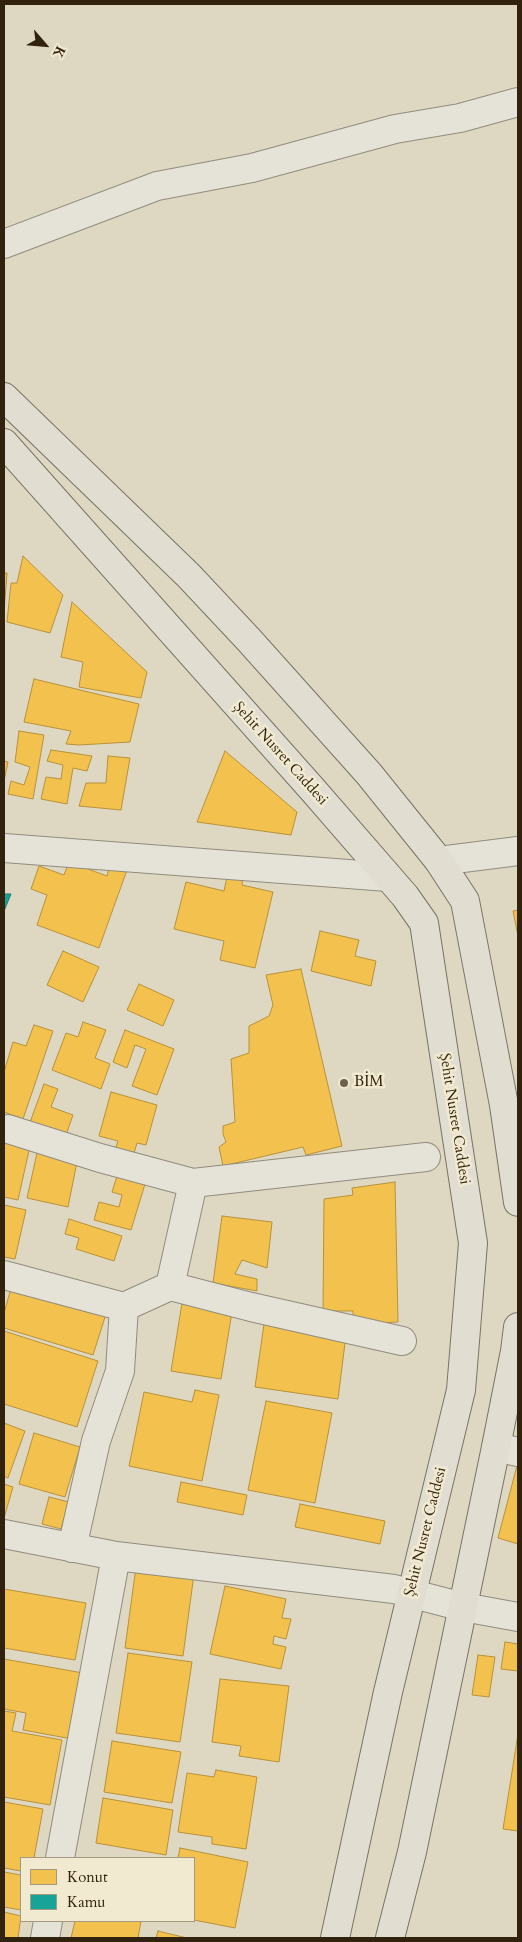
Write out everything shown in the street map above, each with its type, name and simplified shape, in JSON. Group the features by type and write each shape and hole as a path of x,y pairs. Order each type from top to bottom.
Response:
{"main road":[{"path":"4,398 209,598 368,774 439,861 465,900 504,1105 518,1202"},
{"name":"Şehit Nusret Caddesi","path":"4,443 405,896 424,923 473,1243 461,1390 411,1594 335,1938"},
{"path":"390,1938 412,1852 463,1607 507,1449 518,1337"}],"street":[{"path":"4,244 157,186 252,168 395,129 460,118 518,102"},
{"path":"4,848 388,877"},
{"path":"439,861 518,851"},
{"path":"8,1129 100,1158 193,1183 426,1157"},
{"path":"170,1286 193,1183"},
{"path":"4,1275 124,1307 170,1286 251,1307 402,1341"},
{"path":"72,1548 96,1440 120,1371 124,1307"},
{"path":"4,1534 116,1556 394,1589 463,1607 518,1617"},
{"path":"60,1857 116,1556"},
{"path":"45,1938 48,1922"}],"building: Konut":[{"path":"23,556 63,595 50,633 7,622 11,583 17,583"},
{"path":"4,573 7,573 4,612"},
{"path":"72,602 147,672 141,698 79,687 83,662 61,657"},
{"path":"34,679 139,704 130,742 66,744 71,731 24,722"},
{"path":"19,731 44,735 33,799 8,794 11,781 24,785 30,767 15,762"},
{"path":"51,750 92,756 87,771 73,768 67,804 41,799 46,777 61,779 63,765 47,761"},
{"path":"225,751 297,812 291,835 197,822"},
{"path":"108,756 130,758 121,810 79,806 86,783 106,783"},
{"path":"4,761 8,762 4,781"},
{"path":"69,862 107,876 110,864 127,870 99,948 37,925 47,895 31,889 39,866 64,875"},
{"path":"228,872 243,875 242,885 273,892 255,968 220,960 224,941 174,929 186,882 224,891"},
{"path":"518,910 518,936 513,911"},
{"path":"320,931 359,940 355,956 376,961 371,986 311,971"},
{"path":"63,951 99,967 83,1002 47,985"},
{"path":"301,969 342,1146 306,1155 303,1147 223,1166 219,1147 226,1142 223,1126 235,1122 231,1059 249,1053 249,1026 269,1016 273,1005 266,975"},
{"path":"139,984 174,1000 163,1026 127,1010"},
{"path":"83,1022 106,1030 95,1058 110,1064 101,1089 52,1070 66,1033 78,1037"},
{"path":"34,1025 53,1031 23,1119 4,1112 4,1072 13,1042 26,1046"},
{"path":"125,1030 174,1049 157,1095 132,1086 146,1049 135,1045 127,1068 113,1062"},
{"path":"44,1084 58,1089 51,1107 73,1115 65,1138 29,1125"},
{"path":"111,1092 157,1105 146,1145 137,1143 132,1160 113,1155 118,1141 99,1136"},
{"path":"4,1141 30,1146 18,1200 4,1197"},
{"path":"37,1153 77,1162 68,1207 27,1198"},
{"path":"117,1176 145,1184 131,1230 94,1220 99,1202 119,1207 122,1195 112,1192"},
{"path":"395,1182 398,1322 353,1324 353,1311 323,1311 324,1199 353,1195 352,1188"},
{"path":"4,1205 26,1210 15,1259 4,1257"},
{"path":"222,1216 272,1222 267,1268 242,1260 235,1274 257,1279 257,1291 213,1283"},
{"path":"69,1219 122,1236 114,1261 76,1249 79,1238 65,1234"},
{"path":"12,1285 106,1314 93,1355 4,1328 4,1313"},
{"path":"182,1303 232,1312 221,1379 171,1371"},
{"path":"264,1324 346,1335 338,1399 255,1387"},
{"path":"4,1331 98,1361 77,1427 4,1404"},
{"path":"195,1390 219,1395 202,1481 129,1466 144,1392 192,1402"},
{"path":"266,1401 332,1413 315,1503 248,1490"},
{"path":"4,1423 25,1431 8,1478 4,1476"},
{"path":"34,1433 80,1447 65,1497 19,1484"},
{"path":"518,1462 518,1544 498,1538"},
{"path":"181,1482 247,1495 243,1515 177,1502"},
{"path":"4,1484 13,1487 4,1518"},
{"path":"49,1497 69,1502 61,1529 42,1524"},
{"path":"300,1504 385,1521 380,1544 295,1527"},
{"path":"136,1567 194,1574 183,1656 125,1648"},
{"path":"225,1586 286,1599 282,1618 291,1619 286,1639 274,1636 273,1644 286,1647 281,1669 210,1654"},
{"path":"4,1589 86,1603 75,1660 4,1648"},
{"path":"505,1642 518,1644 518,1671 501,1669"},
{"path":"128,1653 192,1662 180,1742 116,1733"},
{"path":"478,1655 495,1657 489,1697 472,1695"},
{"path":"4,1659 83,1673 72,1739 23,1730 26,1713 4,1709"},
{"path":"220,1679 289,1686 279,1762 239,1756 241,1746 212,1742"},
{"path":"4,1711 16,1713 12,1731 62,1740 50,1805 4,1797"},
{"path":"518,1734 518,1831 503,1829"},
{"path":"112,1741 181,1752 172,1803 104,1792"},
{"path":"216,1770 257,1777 246,1849 212,1844 212,1837 178,1832 187,1773 214,1777"},
{"path":"103,1798 173,1810 166,1855 96,1843"},
{"path":"4,1802 43,1809 34,1857 20,1857 20,1871 4,1868"},
{"path":"180,1848 248,1862 235,1928 195,1920 195,1857 178,1857"},
{"path":"4,1872 20,1875 20,1910 4,1907"},
{"path":"4,1912 20,1916 18,1938 4,1938"},
{"path":"75,1922 141,1922 138,1938 71,1938"},
{"path":"158,1931 187,1938 156,1938"}],"building: Kamu":[{"path":"4,894 11,894 4,911"}],"place":[{"name":"BİM","path":"344,1083"}]}
